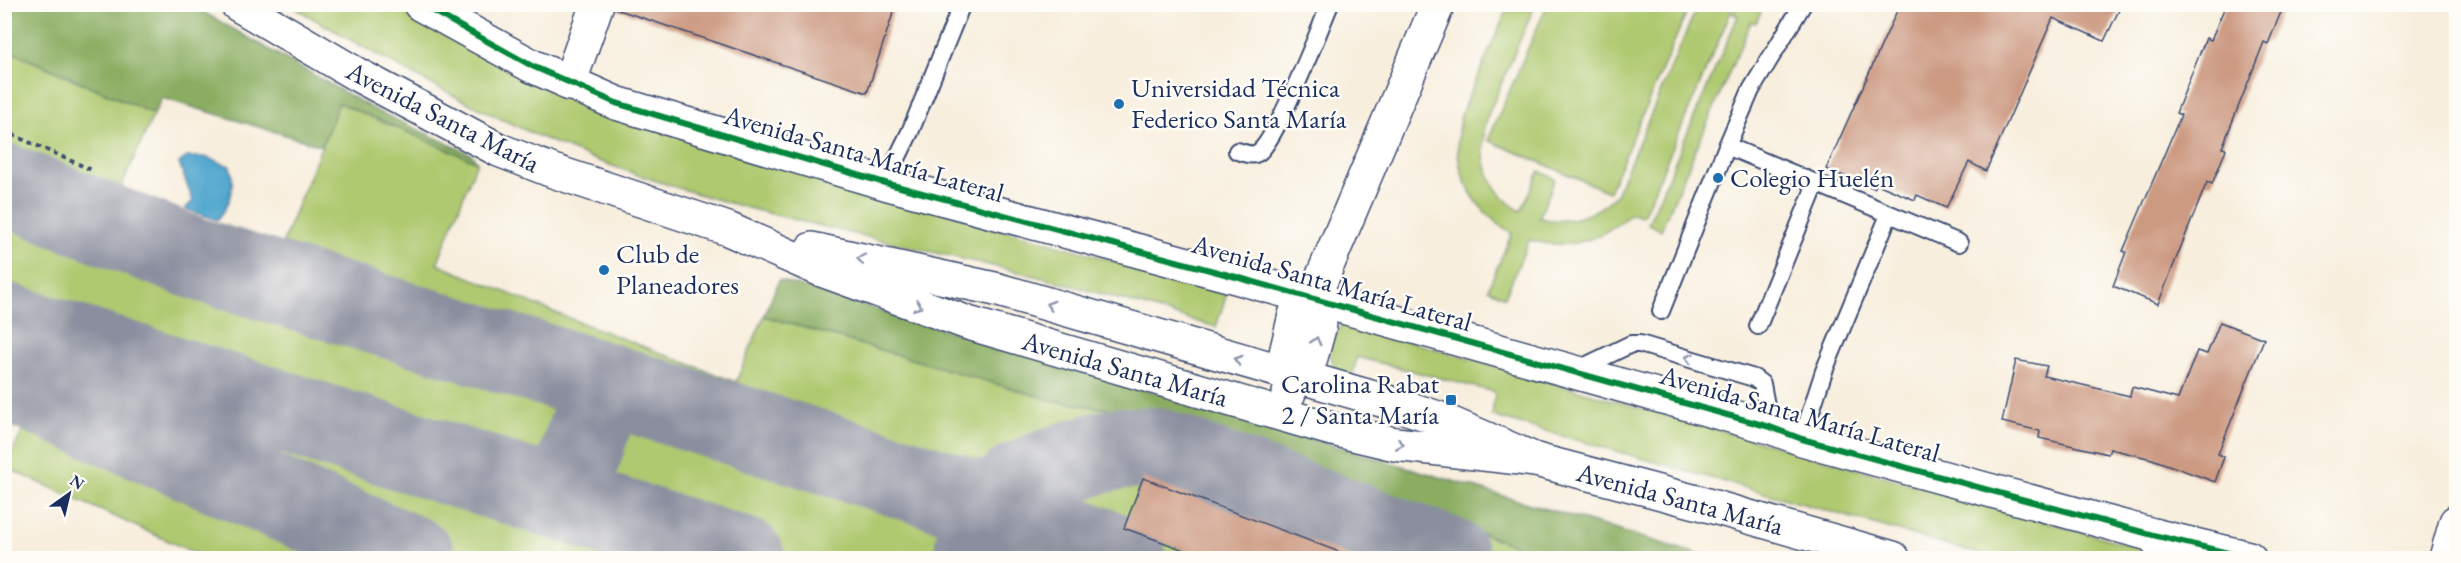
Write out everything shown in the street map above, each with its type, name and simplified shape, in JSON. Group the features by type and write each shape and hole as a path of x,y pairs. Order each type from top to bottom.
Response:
{"main road":[{"name":"Avenida Santa María","path":"237,4 356,74 499,150 553,171 728,229 819,269 968,323 1328,428 1395,444 1536,460 1700,502 1893,558"},
{"name":"Avenida Santa María Lateral","path":"420,4 492,46 569,84 627,106 885,183 1313,299 1770,427 1802,439 2160,547 2238,557"},
{"path":"569,84 597,4"},
{"path":"1283,415 1294,376 1286,353 1295,315 1313,299 1438,4"},
{"name":"Avenida Santa María","path":"728,229 995,289 1438,418 1536,460"},
{"path":"2446,558 2457,522"}],"lane":[{"path":"885,183 910,132 962,4"},
{"path":"1237,151 1250,155 1258,153 1273,134 1330,4"},
{"path":"1660,311 1751,90 1803,4"},
{"path":"1727,146 1959,243"},
{"path":"1758,326 1816,184"},
{"path":"1802,439 1824,371 1889,215"},
{"path":"1574,372 1631,344 1640,344 1754,378 1761,384 1765,394 1770,427"}],"path":[{"path":"4,131 94,171"}],"green space":[{"path":"5,5 191,5 377,111 471,154 477,162 339,103 322,146 162,98 154,114 5,49"},
{"path":"290,5 393,5 513,70 743,155 1227,293 1216,327 1035,276 745,207 632,173 576,152 466,102"},
{"path":"1509,5 1535,5 1488,115 1483,143 1487,169 1499,193 1521,211 1539,171 1555,179 1539,218 1560,220 1590,213 1616,195 1698,5 1734,5 1643,216 1632,213 1608,230 1584,241 1558,244 1529,240 1505,297 1488,289 1512,233 1485,212 1467,186 1458,155 1458,138 1464,105"},
{"path":"1547,5 1690,5 1609,192 1488,140"},
{"path":"1737,5 1764,5 1756,23 1751,22 1661,230 1648,224 1738,16 1733,14"},
{"path":"4,49 154,114 118,194 282,244 339,103 477,162 437,264 561,315 736,382 764,316 1051,400 1132,413 1216,435 1535,553 1533,558 1468,558 1149,436 1070,444 1040,453 1015,467 988,494 193,251 5,177"},
{"path":"5,201 194,273 582,393 551,483 5,291"},
{"path":"779,280 1711,558 1533,558 1535,553 1217,435 1132,413 1051,400 764,316"},
{"path":"1345,323 2144,549 2156,558 1994,558 1492,416 1495,392 1357,357 1352,377 1337,373 1332,359 1331,346 1335,334"},
{"path":"61,354 238,412 223,447 48,380"},
{"path":"611,403 937,504 947,513 954,531 950,558 799,558 588,487"},
{"path":"28,420 342,558 206,558 5,467"},
{"path":"276,424 685,558 472,558 261,460"},
{"path":"1117,463 1153,463 1406,558 1356,558 1143,478 1125,528 1206,558 1161,558 1049,514 1052,484 1075,474"},
{"path":"1007,533 1076,558 988,558 996,540"}],"water":[{"path":"187,157 205,157 230,166 231,194 217,220 185,209 193,201 179,163"}],"building":[{"path":"617,4 896,4 867,93 616,9"},
{"path":"1900,4 2122,4 2104,41 2053,18 1986,171 1969,162 1946,208 1917,195 1915,200 1877,184 1874,188 1826,169"},
{"path":"2226,4 2279,4 2277,10 2281,12 2268,44 2264,42 2222,148 2226,149 2219,167 2212,184 2207,182 2158,304 2113,286 2126,252 2123,251 2181,115 2176,113 2206,38 2211,40"},
{"path":"2220,322 2264,339 2218,454 2224,457 2215,482 2152,459 2110,449 2108,454 2039,438 2040,431 2002,422 2016,360 2047,366 2044,376 2130,396 2132,387 2178,399 2197,351 2207,354"},
{"path":"1143,478 1350,556 1349,558 1206,558 1124,528"}],"taxiway":[{"path":"4,184 191,257 604,383 995,507 1126,558"},
{"path":"4,323 744,558"},
{"path":"4,379 415,558"},
{"path":"565,501 604,383"},
{"path":"976,544 995,507 1018,483 1049,469 1095,454 1121,448 1155,448 1449,558"}],"cycle path":[{"path":"420,4 532,66 616,103 885,183 1236,277 1770,427 1802,439 2153,535 2249,558"}],"place":[{"name":"Universidad Técnica Federico Santa María","path":"1119,104"},
{"name":"Colegio Huelén","path":"1718,178"},
{"name":"Club de Planeadores","path":"604,270"},
{"name":"Carolina Rabat 2 / Santa María","path":"1451,400"}]}
